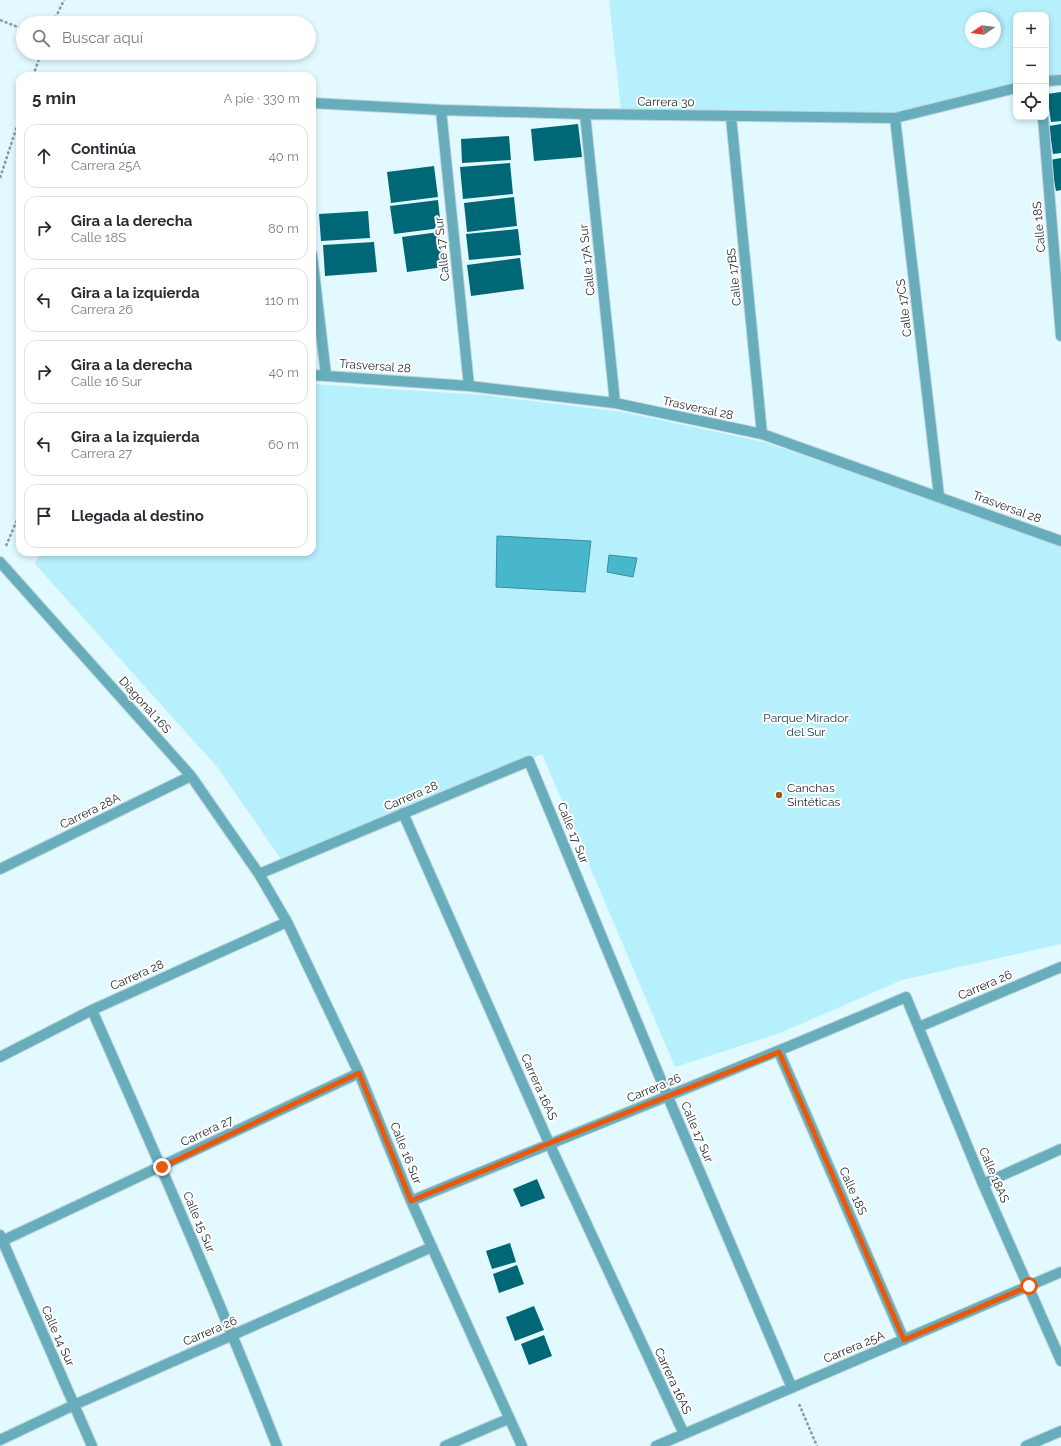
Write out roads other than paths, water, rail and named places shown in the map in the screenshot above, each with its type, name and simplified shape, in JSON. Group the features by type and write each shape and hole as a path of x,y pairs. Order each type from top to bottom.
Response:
{"street":[{"path":"1049,81 1061,80"},
{"name":"Carrera 30","path":"316,103 441,110 585,114 895,118 1013,89"},
{"name":"Calle 17 Sur","path":"441,110 470,386"},
{"name":"Calle 17A Sur","path":"585,114 615,404"},
{"name":"Calle 17BS","path":"731,117 762,434"},
{"name":"Calle 17CS","path":"895,118 939,496"},
{"name":"Calle 18S","path":"1043,120 1061,336"},
{"path":"316,289 326,375"},
{"name":"Trasversal 28","path":"316,375 470,386 615,404 762,434 939,496 1061,541"},
{"name":"Diagonal 16S","path":"0,562 191,776 259,874"},
{"name":"Calle 17 Sur","path":"529,761 668,1097 792,1388"},
{"name":"Carrera 28","path":"259,874 529,761"},
{"name":"Carrera 28A","path":"0,869 191,776"},
{"name":"Carrera 16AS","path":"403,813 550,1143 684,1434"},
{"name":"Calle 16 Sur","path":"259,874 287,922 359,1073 411,1201 508,1419 522,1446"},
{"name":"Carrera 28","path":"0,1057 92,1010 287,922"},
{"name":"Carrera 26","path":"919,1027 1061,967"},
{"name":"Carrera 26","path":"411,1201 550,1143 779,1052 906,998"},
{"name":"Calle 18AS","path":"906,998 983,1184 1061,1361"},
{"name":"Calle 15 Sur","path":"92,1010 162,1167 234,1335 277,1446"},
{"name":"Calle 18S","path":"779,1052 904,1340"},
{"name":"Carrera 27","path":"1,1239 162,1167 359,1073"},
{"path":"983,1184 1061,1149"},
{"name":"Calle 14 Sur","path":"1,1239 92,1446"},
{"name":"Carrera 26","path":"0,1440 74,1405 432,1246"},
{"name":"Carrera 25A","path":"656,1446 1061,1272"},
{"path":"445,1446 508,1419"},
{"path":"1029,1445 1061,1431"}],"place":[{"name":"Canchas Sintéticas","path":"779,795"}],"park label":[{"name":"Parque Mirador del Sur","path":"806,725"}]}
